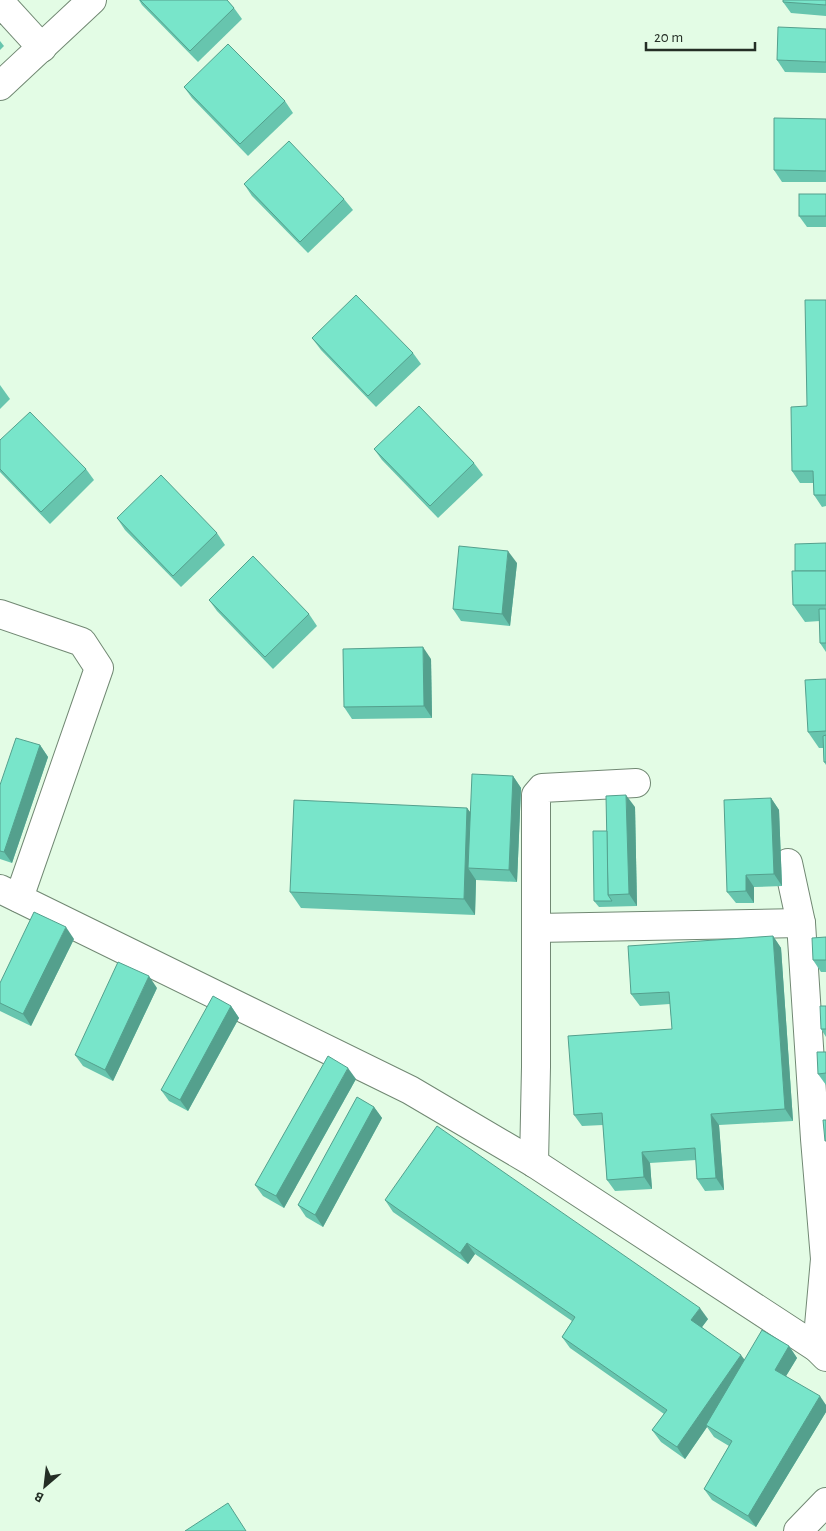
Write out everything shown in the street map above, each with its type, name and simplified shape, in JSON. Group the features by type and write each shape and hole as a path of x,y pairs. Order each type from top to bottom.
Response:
{"street":[{"path":"0,86 92,0"},
{"path":"0,2 42,48"},
{"path":"0,614 82,642 99,668 10,893 410,1090 534,1163 821,1353"},
{"path":"534,1163 536,795 542,788 636,783"},
{"path":"788,863 801,923 825,1259 821,1353"},
{"path":"536,928 801,923"},
{"path":"798,1531 826,1502"}],"building":[{"path":"140,0 227,0 234,8 190,51"},
{"path":"783,0 826,0 826,5 783,2"},
{"path":"778,27 826,29 826,62 777,60"},
{"path":"228,44 285,101 240,144 184,87"},
{"path":"774,118 826,119 826,171 774,170"},
{"path":"289,141 344,199 300,242 244,184"},
{"path":"799,194 826,194 826,216 799,216"},
{"path":"356,295 413,353 368,396 312,338"},
{"path":"805,300 826,300 826,495 814,495 813,471 792,471 791,407 807,406"},
{"path":"419,406 474,463 430,506 374,449"},
{"path":"30,412 86,469 41,512 0,469 0,440"},
{"path":"161,475 217,533 173,576 117,518"},
{"path":"826,543 826,571 795,571 795,544"},
{"path":"459,546 508,551 502,614 453,609"},
{"path":"253,556 309,614 265,657 209,600"},
{"path":"792,571 826,571 826,605 793,605"},
{"path":"819,609 826,609 826,643 820,643"},
{"path":"423,647 424,706 344,707 343,649"},
{"path":"826,679 826,731 808,732 805,680"},
{"path":"826,735 826,762 824,762 823,736"},
{"path":"16,738 40,745 4,852 0,851 0,785"},
{"path":"472,774 513,776 509,870 468,868"},
{"path":"626,795 629,894 608,895 606,796"},
{"path":"771,798 774,874 746,875 746,891 727,892 724,800"},
{"path":"294,800 467,808 464,899 290,892"},
{"path":"593,831 607,831 608,895 612,901 594,901"},
{"path":"34,912 66,927 23,1014 0,1003 0,983"},
{"path":"773,936 785,1109 711,1114 716,1178 697,1179 695,1148 642,1152 644,1177 607,1180 602,1113 574,1115 568,1036 672,1029 669,992 631,994 628,946"},
{"path":"826,937 826,960 813,960 812,938"},
{"path":"118,962 149,976 105,1070 75,1055"},
{"path":"213,996 231,1006 180,1100 161,1090"},
{"path":"820,1006 826,1006 826,1029 821,1029"},
{"path":"817,1052 826,1052 826,1073 818,1074"},
{"path":"328,1056 348,1068 276,1196 255,1185"},
{"path":"357,1097 374,1107 315,1215 298,1205"},
{"path":"823,1120 826,1120 826,1141 825,1141"},
{"path":"437,1126 700,1308 691,1320 741,1355 677,1447 652,1430 667,1410 562,1337 575,1317 467,1243 460,1253 385,1200"},
{"path":"762,1330 789,1346 775,1370 820,1396 748,1516 704,1489 732,1441 706,1425"},
{"path":"228,1503 246,1531 185,1531"}]}
